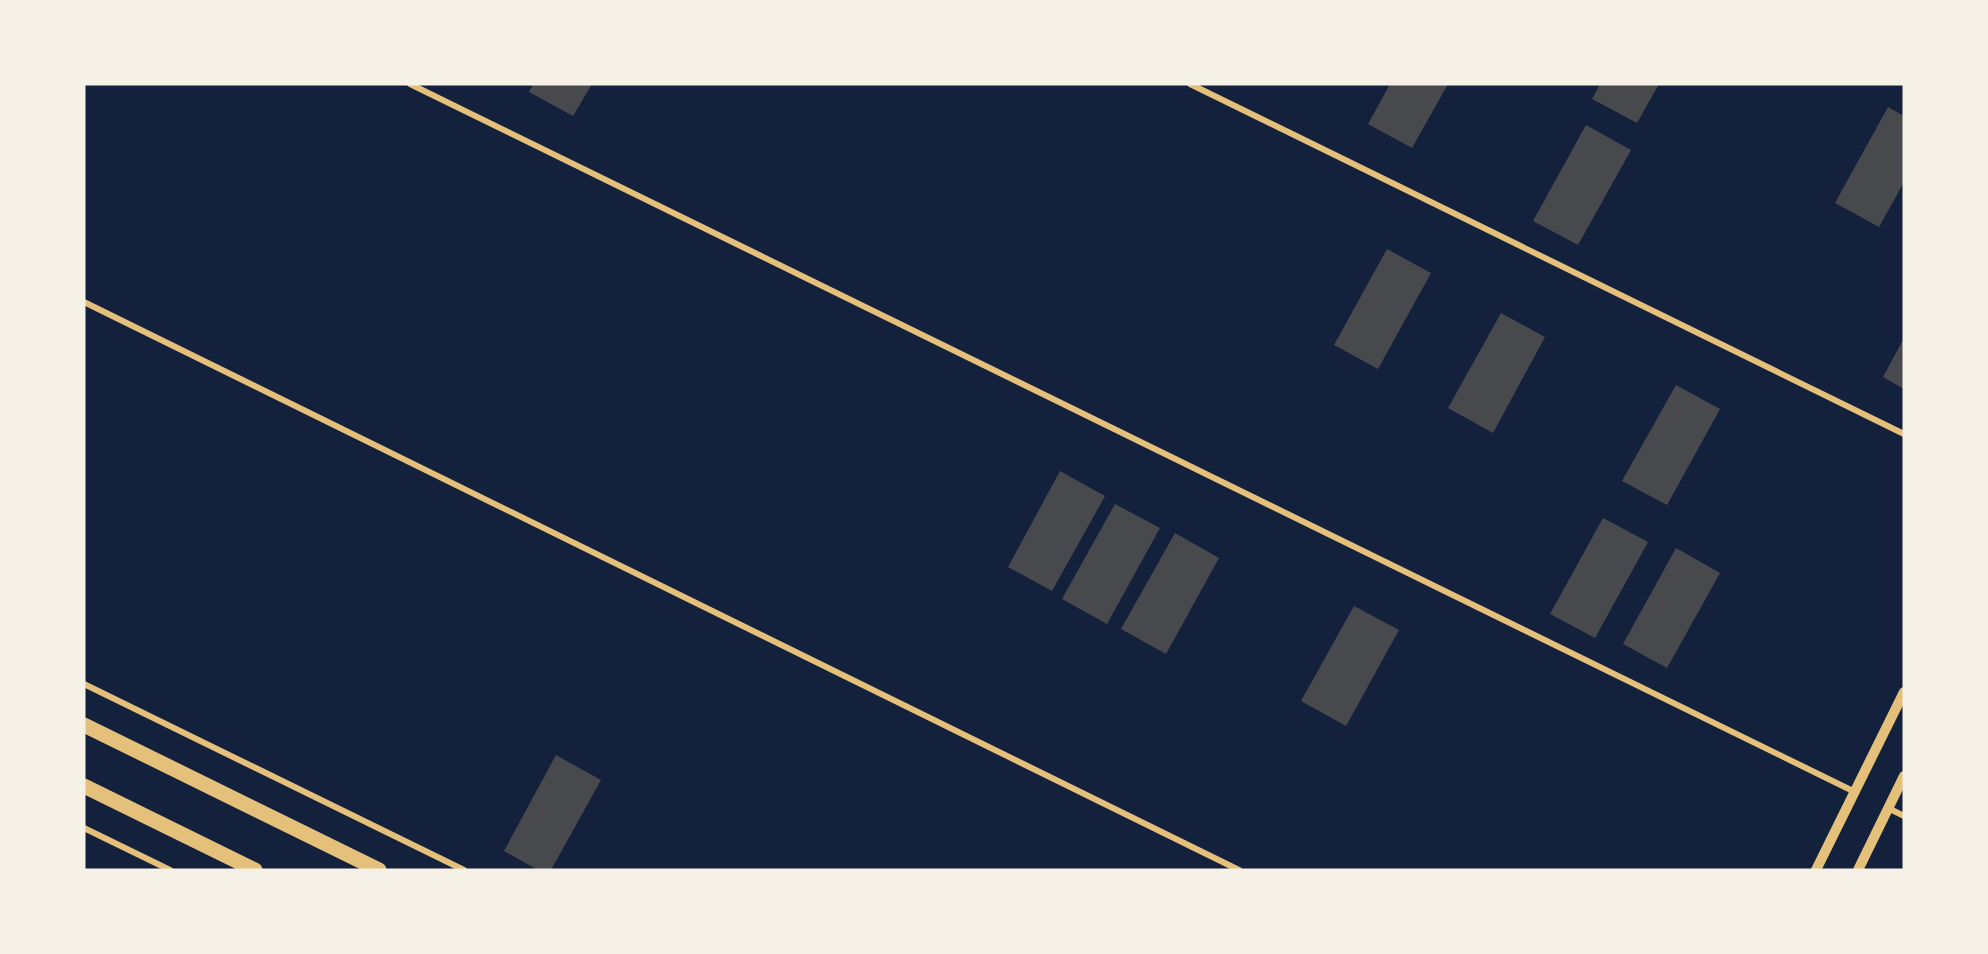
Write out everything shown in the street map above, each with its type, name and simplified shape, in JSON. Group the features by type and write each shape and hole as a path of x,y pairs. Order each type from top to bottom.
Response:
{"main road":[{"path":"84,725 379,870"},
{"path":"84,786 255,870"}],"street":[{"path":"410,84 1855,792"},
{"path":"1190,84 1904,434"},
{"path":"84,302 1239,870"},
{"path":"84,684 464,870"},
{"path":"1816,870 1904,692"},
{"path":"1858,870 1904,776"},
{"path":"1888,808 1904,816"},
{"path":"84,828 170,870"}],"building":[{"path":"533,84 592,84 573,116 529,92"},
{"path":"1390,84 1448,84 1412,148 1368,124"},
{"path":"1600,84 1659,84 1637,123 1592,99"},
{"path":"1888,107 1904,116 1904,182 1879,227 1835,203"},
{"path":"1586,125 1631,150 1578,245 1533,221"},
{"path":"1387,249 1431,273 1378,369 1334,345"},
{"path":"1501,313 1545,337 1493,433 1448,408"},
{"path":"1904,338 1904,389 1883,377"},
{"path":"1676,385 1720,409 1667,505 1622,481"},
{"path":"1060,471 1105,496 1052,591 1008,567"},
{"path":"1115,504 1160,528 1107,624 1062,599"},
{"path":"1603,518 1648,542 1595,638 1550,614"},
{"path":"1175,533 1219,558 1166,654 1121,629"},
{"path":"1676,548 1720,573 1667,668 1623,644"},
{"path":"1354,606 1399,630 1346,726 1301,701"},
{"path":"556,755 601,780 551,870 538,870 504,851"}]}
